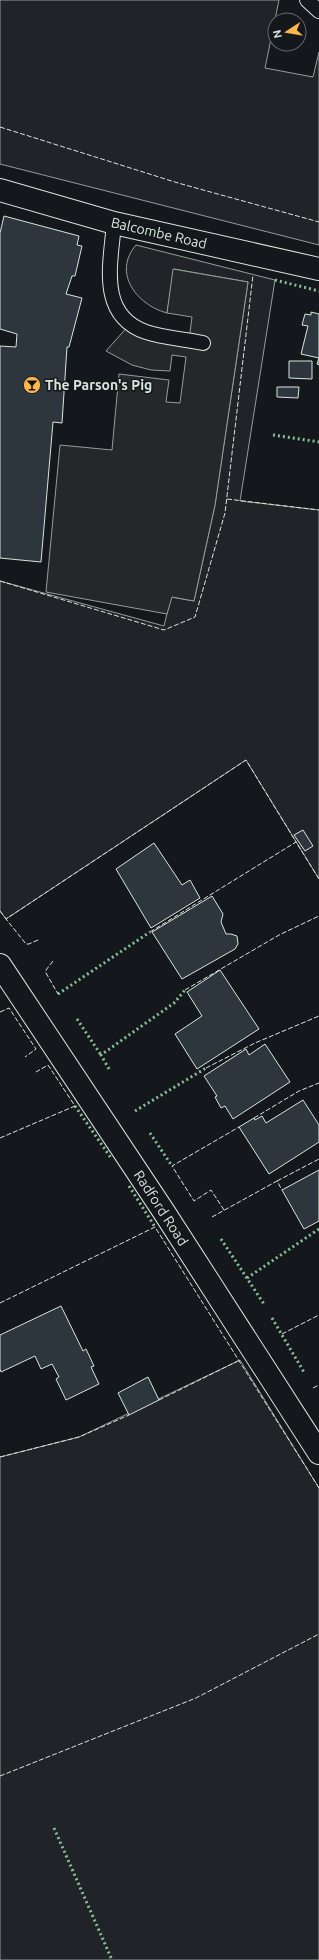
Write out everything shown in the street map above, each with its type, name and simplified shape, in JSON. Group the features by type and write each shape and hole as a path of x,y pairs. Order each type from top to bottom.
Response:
{"street":[{"name":"Balcombe Road","path":"0,190 114,223 319,269"},
{"name":"Radford Road","path":"0,965 168,1218 319,1453"}],"lane":[{"path":"306,0 319,11"},
{"path":"114,223 110,289 114,304 122,316 132,326 146,332 203,343"}],"shaded area":[{"path":"0,0 279,0 277,12 267,12 267,52 268,52 265,68 313,77 319,52 319,245 0,164"},
{"path":"136,245 275,280 240,501 319,510 319,879 246,760 6,919 0,911 0,581 164,626 171,597 194,601 215,505 248,282 174,269 167,313 146,303 131,286 127,277 126,266 129,256"},
{"path":"173,269 248,282 215,505 194,601 172,597 167,614 46,592 60,445 112,450 119,374 169,380 166,402 180,403 186,357 172,355 170,371 151,370 132,365 106,351 130,324 189,340 192,317 167,313"},
{"path":"240,1360 319,1488 319,1960 0,1960 0,1457 79,1437"}],"building":[{"name":"The Parson's Pig","path":"4,216 79,236 77,245 82,246 75,276 72,276 66,294 82,298 69,347 67,347 62,423 53,422 41,562 0,558 0,346 16,347 17,334 0,329 0,233"},
{"path":"311,312 319,314 319,358 301,354 308,326 302,325 305,314 311,315"},
{"path":"289,361 312,361 312,379 289,378"},
{"path":"277,387 299,387 298,398 277,397"},
{"path":"303,830 313,846 305,851 294,835"},
{"path":"154,843 182,885 190,880 200,898 151,928 116,869"},
{"path":"212,896 223,914 221,922 226,934 237,936 238,944 235,949 182,979 152,932"},
{"path":"220,970 259,1029 197,1069 175,1034 202,1016 187,992"},
{"path":"265,1044 290,1082 233,1119 225,1106 221,1108 215,1097 217,1096 204,1076 246,1049 249,1055"},
{"path":"303,1100 319,1125 319,1142 269,1174 239,1127 254,1118 255,1120 262,1116 266,1123"},
{"path":"319,1170 319,1221 304,1229 282,1190"},
{"path":"61,1306 83,1351 86,1349 94,1366 91,1367 99,1384 66,1400 56,1379 59,1377 52,1364 41,1369 35,1356 1,1372 0,1369 0,1335"},
{"path":"148,1377 159,1400 129,1415 118,1393"}],"hedge":[{"path":"275,280 319,291"},
{"path":"273,435 319,442"},
{"path":"58,994 150,932"},
{"path":"109,1069 101,1055 174,1003 185,990"},
{"path":"77,1019 101,1055"},
{"path":"135,1111 206,1068"},
{"path":"75,1106 111,1158"},
{"path":"150,1133 172,1166"},
{"path":"129,1186 155,1227"},
{"path":"247,1278 319,1229"},
{"path":"221,1239 264,1304"},
{"path":"272,1318 305,1374"},
{"path":"54,1828 112,1960"}],"fence":[{"path":"0,127 178,183 319,222"},
{"path":"0,581 164,630 195,617 225,513 253,275"},
{"path":"227,499 319,510"},
{"path":"38,940 26,944 6,919 246,760 296,842"},
{"path":"150,932 296,842 319,879"},
{"path":"0,911 6,919"},
{"path":"185,990 279,935 319,916"},
{"path":"53,961 46,970 46,973 58,994"},
{"path":"0,1012 9,1008 36,1049 25,1057"},
{"path":"206,1068 255,1043 319,1016"},
{"path":"0,1138 75,1106 48,1065 36,1072"},
{"path":"254,1118 299,1091 319,1083"},
{"path":"224,1210 211,1190 194,1201 172,1166 239,1127"},
{"path":"277,1181 319,1159"},
{"path":"212,1217 277,1181 282,1190"},
{"path":"0,1303 155,1227 319,1488"},
{"path":"282,1334 319,1315"},
{"path":"159,1400 240,1360"},
{"path":"313,1388 319,1385"},
{"path":"0,1457 79,1437 129,1415"},
{"path":"0,1776 196,1698 319,1634"}],"place":[{"name":"The Parson's Pig","path":"32,385"}]}
